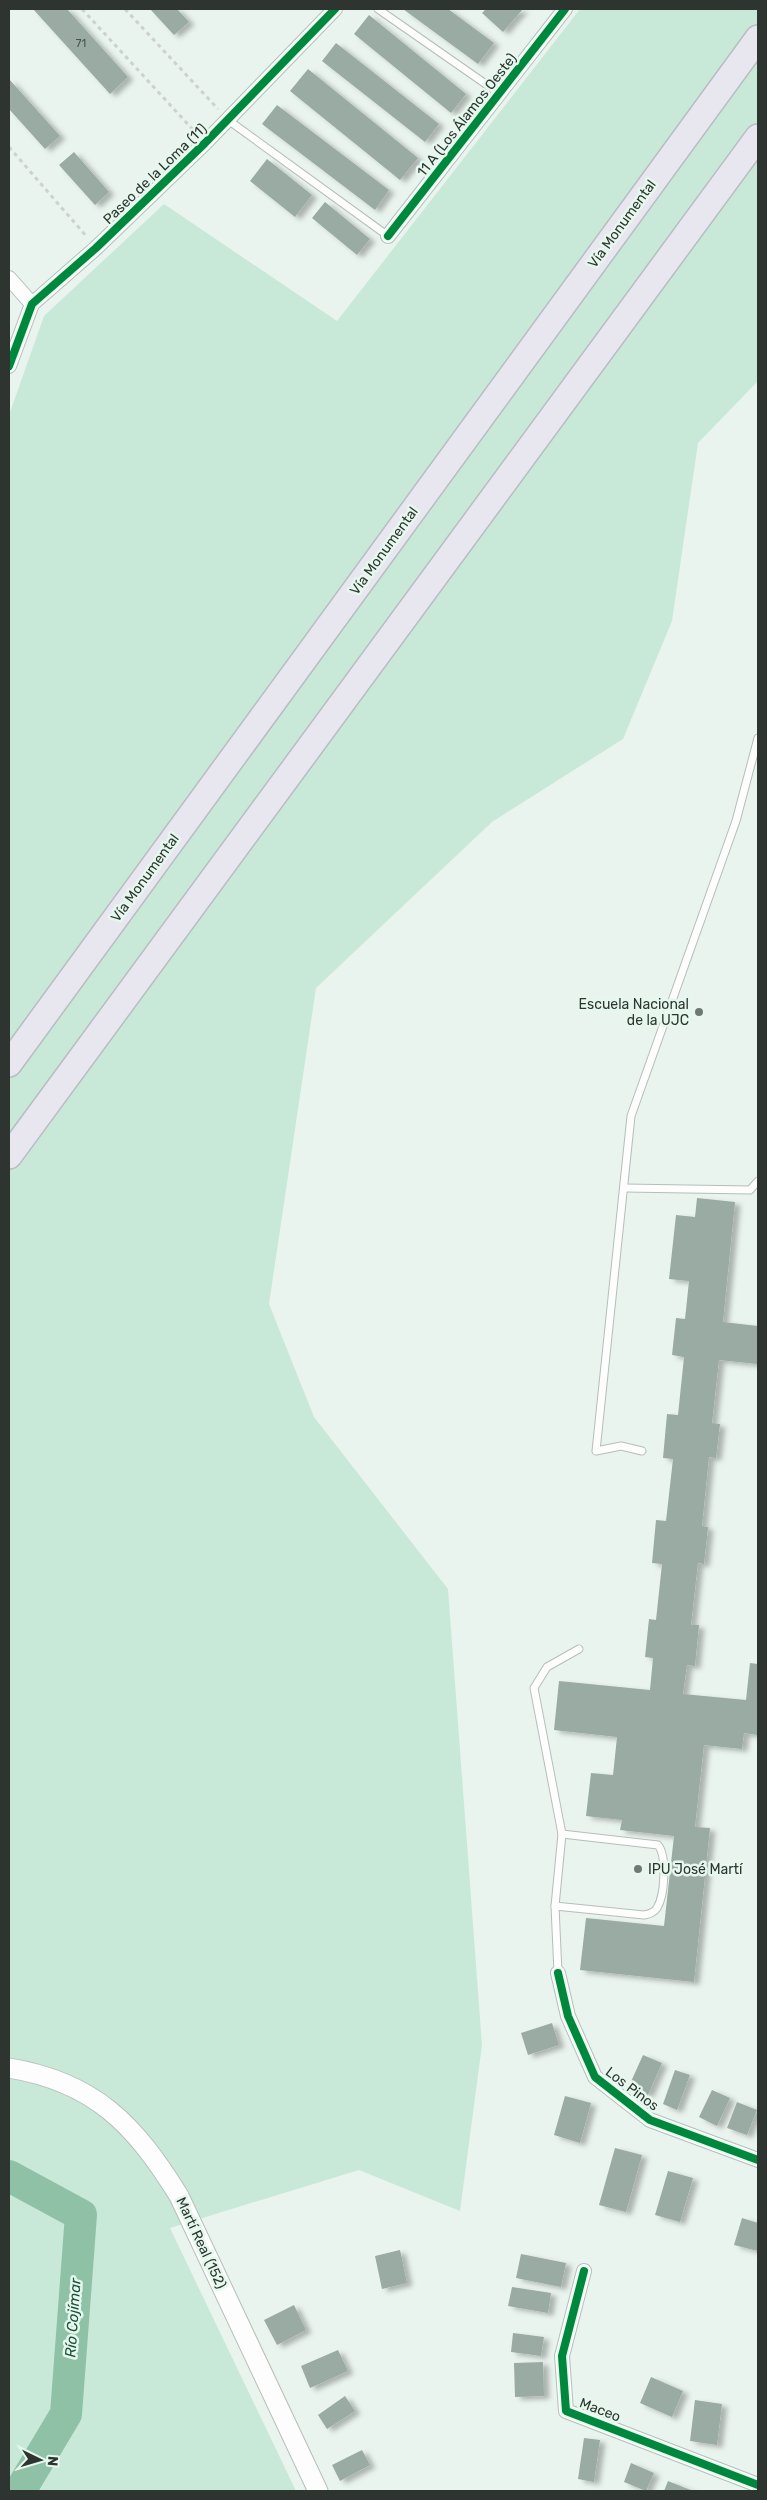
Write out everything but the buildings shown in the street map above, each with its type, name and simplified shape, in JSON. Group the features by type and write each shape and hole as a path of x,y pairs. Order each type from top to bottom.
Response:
{"highway":[{"name":"Vía Monumental","path":"9,1064 758,38"},
{"path":"9,1156 758,136"}],"main road":[{"name":"Martí Real (152)","path":"9,2068 58,2080 90,2096 129,2126 155,2156 179,2196 318,2491"}],"street":[{"name":"Paseo de la Loma (11)","path":"9,366 32,304 96,248 206,143 335,9"},
{"name":"11 A (Los Álamos Oeste)","path":"388,236 565,9"},
{"path":"9,278 32,304"},
{"name":"Los Pinos","path":"558,1973 568,2016 595,2077 650,2120 758,2160"},
{"name":"Maceo","path":"584,2271 562,2356 566,2411 758,2485"}],"lane":[{"path":"378,9 500,94"},
{"path":"228,120 388,236"},
{"path":"642,1451 621,1446 596,1451 611,1292 625,1188 631,1116 736,821 758,738"},
{"path":"625,1188 750,1190 758,1181"},
{"path":"558,1973 555,1906 562,1834 534,1688 547,1667 580,1650"},
{"path":"555,1906 644,1915 651,1914 657,1909 661,1899 664,1859 658,1845 562,1834"}],"path":[{"path":"82,9 206,143"},
{"path":"125,9 228,120"},
{"path":"9,147 96,248"}],"green space":[{"path":"580,9 758,9 758,381 698,443 672,621 623,739 492,822 316,988 269,1304 314,1417 448,1589 482,2045 460,2211 359,2170 170,2228 296,2491 9,2491 9,415 44,316 164,204 337,321"}],"waterway":[{"name":"Río Cojímar","path":"9,2176 81,2215 66,2414 20,2491"}],"cycle path":[{"path":"9,366 32,304 96,248 205,143 335,9"},
{"path":"388,236 565,9"},
{"path":"558,1973 568,2016 595,2077 650,2120 758,2160"},
{"path":"584,2271 562,2356 566,2411 758,2485"}],"place":[{"name":"Escuela Nacional de la UJC","path":"699,1012"},
{"name":"IPU José Martí","path":"638,1869"}]}
